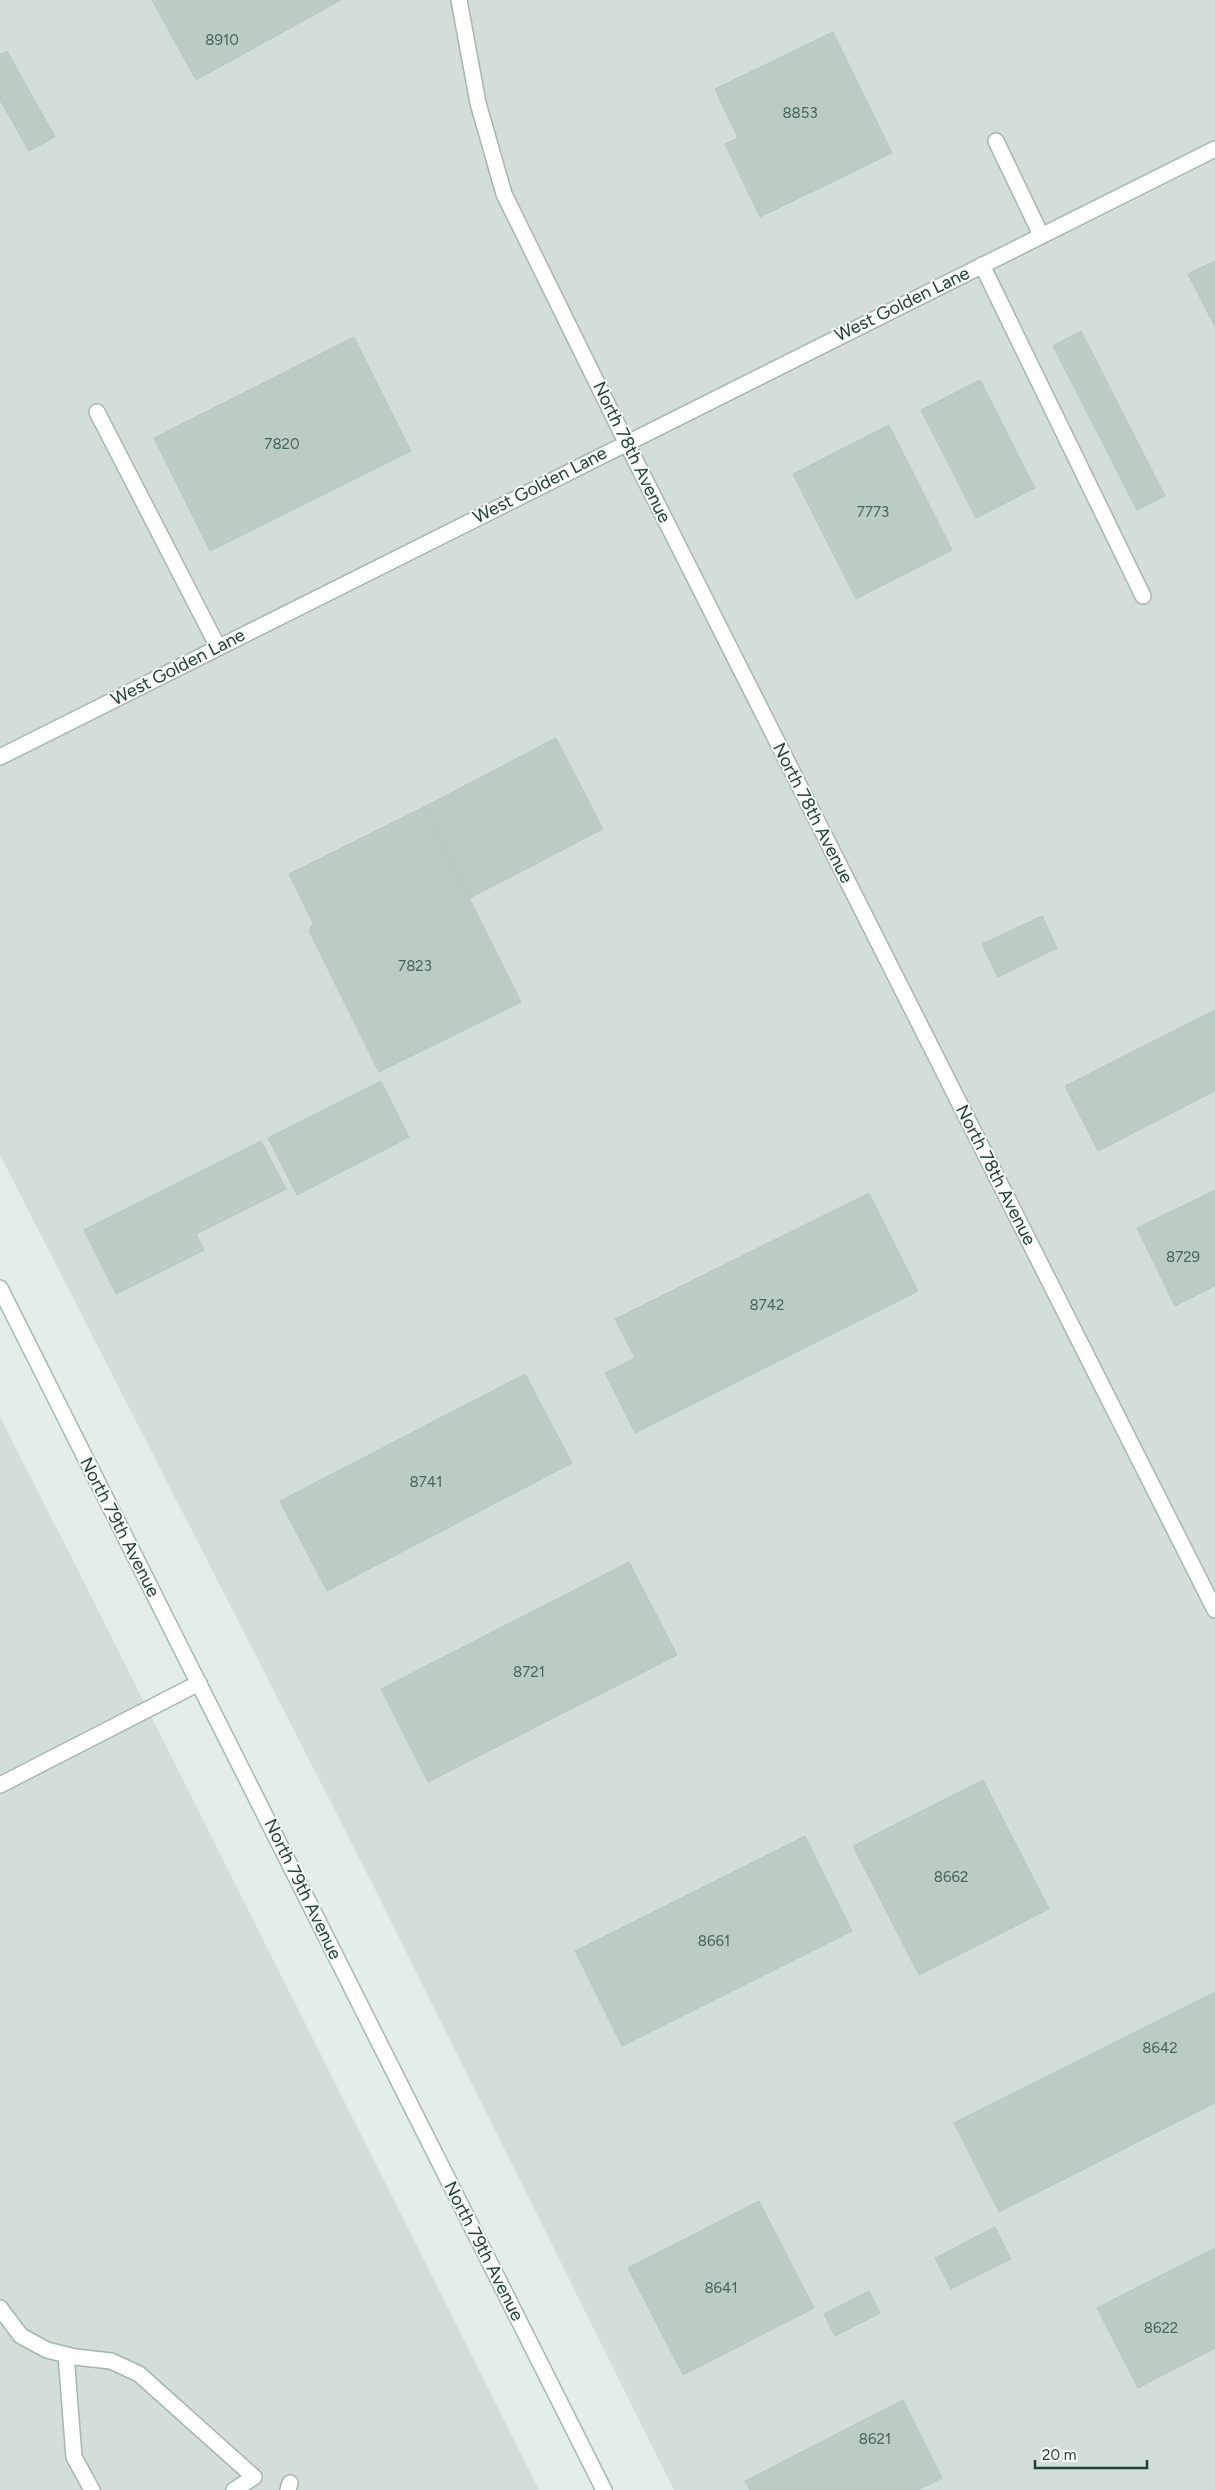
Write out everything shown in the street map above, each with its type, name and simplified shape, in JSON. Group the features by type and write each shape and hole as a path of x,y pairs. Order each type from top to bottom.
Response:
{"street":[{"name":"North 78th Avenue","path":"459,0 478,103 504,194 626,442 1215,1610"},
{"path":"996,141 1041,235"},
{"name":"West Golden Lane","path":"0,757 626,442 1215,149"},
{"path":"982,265 1144,596"},
{"path":"97,412 218,647"},
{"name":"North 79th Avenue","path":"0,1288 604,2490"},
{"path":"0,1785 199,1683"},
{"path":"0,2308 21,2336 47,2350 66,2355 111,2361 139,2374 254,2477 234,2490"},
{"path":"66,2355 74,2457 92,2490"}],"shaded area":[{"path":"0,0 1215,0 1215,2490 674,2490 371,1881 0,1155"},
{"path":"0,1417 77,1568 539,2490 0,2490"}],"building":[{"path":"152,0 341,0 196,80"},
{"path":"833,32 892,153 760,217 725,144 738,138 715,89"},
{"path":"7,51 55,137 29,151 0,100 0,55"},
{"path":"1215,261 1215,327 1188,274"},
{"path":"1081,331 1165,496 1137,510 1053,346"},
{"path":"354,337 411,451 210,551 154,438"},
{"path":"980,380 1035,488 976,518 921,410"},
{"path":"889,425 952,550 856,599 793,474"},
{"path":"556,738 603,829 470,898 424,807"},
{"path":"424,807 521,1002 379,1072 309,931 313,923 289,874"},
{"path":"1042,916 1057,948 998,977 982,944"},
{"path":"1215,1010 1215,1091 1098,1151 1065,1086"},
{"path":"381,1081 409,1137 297,1195 268,1138"},
{"path":"261,1141 286,1189 196,1234 204,1250 116,1294 84,1230"},
{"path":"1215,1190 1215,1286 1175,1306 1137,1228"},
{"path":"869,1193 918,1291 635,1433 605,1373 635,1358 615,1319"},
{"path":"525,1374 572,1463 327,1591 280,1501"},
{"path":"629,1562 677,1655 428,1782 381,1689"},
{"path":"983,1780 1049,1909 919,1975 853,1846"},
{"path":"805,1836 852,1931 622,2046 575,1951"},
{"path":"1215,1992 1215,2103 999,2212 954,2123"},
{"path":"759,2201 814,2308 683,2375 628,2268"},
{"path":"995,2227 1011,2259 951,2289 935,2258"},
{"path":"1215,2248 1215,2348 1138,2388 1097,2308"},
{"path":"869,2291 880,2313 835,2336 824,2314"},
{"path":"903,2400 942,2478 918,2490 750,2490 745,2481"}]}
